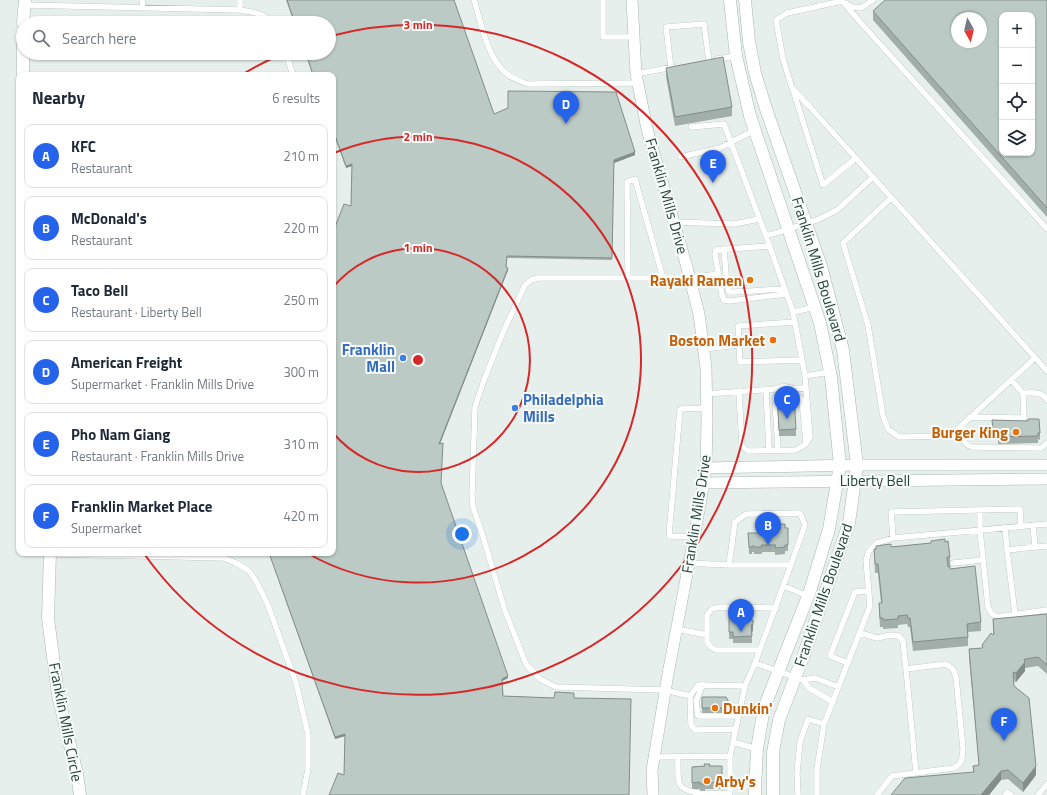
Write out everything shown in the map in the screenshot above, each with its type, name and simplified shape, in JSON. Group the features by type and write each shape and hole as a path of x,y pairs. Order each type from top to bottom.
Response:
{"street":[{"name":"Franklin Mills Drive","path":"632,0 637,79 647,129 699,314 706,368 706,468 665,690 652,770 652,795"},
{"name":"Franklin Mills Boulevard","path":"730,0 736,56 750,116 820,323 830,372 840,465 830,529 808,596 764,708 757,749 755,795"},
{"name":"Franklin Mills Boulevard","path":"745,0 749,42 755,73 766,109 821,266 843,350 857,465 849,523 799,678 779,720 773,752 774,795"},
{"path":"23,16 24,2"},
{"path":"23,60 23,72"},
{"name":"Liberty Bell","path":"706,468 840,465 1047,465"},
{"name":"Liberty Bell","path":"703,483 838,480 1047,479"},
{"name":"Franklin Mills Circle","path":"50,556 48,623 58,695 77,774 80,795"}],"lane":[{"path":"142,0 143,8"},
{"path":"240,0 240,10"},
{"path":"474,0 495,61 515,80 528,84 637,79 678,66"},
{"path":"603,0 603,37 634,37"},
{"path":"842,0 1047,229"},
{"path":"856,158 823,185 783,59 776,20 787,13 842,0 852,7 861,8 873,0"},
{"path":"24,2 143,8 240,10 258,13 264,16"},
{"path":"671,68 666,27 704,24 709,61"},
{"path":"702,62 736,56"},
{"path":"288,60 292,72"},
{"path":"792,88 1047,371"},
{"path":"691,128 724,124 766,236 793,312 805,376 810,437 806,444 796,450 748,450 742,446 739,391"},
{"path":"680,158 720,148 755,130"},
{"path":"766,236 817,220 837,210 873,177"},
{"path":"628,278 627,182 634,179 663,278"},
{"path":"892,198 843,243 868,325 883,416 888,429 899,437 950,436 1035,358"},
{"path":"674,222 734,224 759,219"},
{"path":"769,246 716,250 715,254 722,295 724,300 730,301 785,292"},
{"path":"724,249 727,286 729,292 785,292"},
{"path":"690,696 665,690 556,687 540,679 526,664 505,611 473,507 472,495 475,407 504,330 525,285 531,280 538,278 690,278 718,274"},
{"path":"793,312 815,307"},
{"path":"794,322 738,326 740,362 802,360"},
{"path":"703,349 739,345"},
{"path":"805,376 830,372"},
{"path":"970,417 1024,418 1023,393 1011,380"},
{"path":"706,394 774,389 783,386 794,389 806,388"},
{"path":"766,389 769,450"},
{"path":"778,450 775,400 777,394 782,392 797,395 802,400 806,444"},
{"path":"1023,393 1040,393 1047,400"},
{"path":"694,537 669,536 680,409 707,408"},
{"path":"963,424 963,440 966,445 972,447 1041,448 1047,443"},
{"path":"893,538 891,512 1020,509 1021,526"},
{"path":"980,510 980,530 988,607 991,613 997,617 1047,610"},
{"path":"678,757 679,784 683,789 689,793 697,794 730,793 730,756 745,686 776,608 805,525 800,513 746,514 735,522 729,565"},
{"path":"817,795 817,769 824,724 870,606 866,560 869,551 877,543 893,538 1047,524"},
{"path":"1033,525 1035,547"},
{"path":"1005,527 1015,614"},
{"path":"1007,550 1047,546"},
{"path":"175,556 224,558 248,570 256,581 268,605 296,683 308,734 308,769 303,795"},
{"path":"953,563 983,560"},
{"path":"688,563 729,565 791,565"},
{"path":"784,586 808,596"},
{"path":"848,662 830,656 855,592 868,592"},
{"path":"760,650 716,650 711,647 707,642 707,615 712,609 720,607 776,608"},
{"path":"677,629 707,635"},
{"path":"860,633 877,638 891,635 899,636 902,641 916,772"},
{"path":"755,663 799,678 815,678 839,687"},
{"path":"877,795 892,776 954,768 960,765 962,760 963,749 956,677 952,669 946,664 906,669"},
{"path":"799,678 809,688 833,702"},
{"path":"736,729 695,730 691,725 690,696 698,684 745,686"},
{"path":"703,684 696,701 698,716 738,716"},
{"path":"798,795 797,773 800,742 808,719 824,724"},
{"path":"733,742 757,749"},
{"path":"655,757 730,756"},
{"path":"1038,795 1047,784"},
{"path":"1005,795 1007,792 1011,795"}],"building":[{"name":"Franklin Mall","path":"287,0 454,0 494,114 508,108 508,91 616,92 635,152 614,160 612,258 507,256 506,267 508,268 439,444 443,443 441,483 508,676 502,679 503,696 554,698 555,692 574,693 574,698 631,699 629,795 329,795 338,773 344,775 345,734 335,737 270,556 336,556 336,224 344,204 351,206 352,164 346,166 336,138 336,72 312,72 308,60 336,60 336,16 293,16"},
{"path":"885,0 1047,0 1047,208 1001,156 1035,156 1035,12 999,12 999,154 873,11"},
{"path":"723,57 732,107 675,117 666,68"},
{"path":"777,395 794,395 796,429 779,430"},
{"path":"1028,419 1039,419 1040,433 1038,433 1038,436 998,437 998,429 993,429 992,420 1028,421"},
{"path":"785,524 785,528 788,528 788,545 785,545 785,547 775,548 776,545 761,545 762,547 749,547 748,533 768,533 768,525"},
{"path":"945,539 945,542 948,541 950,557 947,557 948,567 950,566 950,569 975,566 981,622 967,624 968,637 913,642 910,618 908,618 907,615 898,616 898,619 883,620 883,618 880,618 879,603 882,603 878,564 875,564 874,549 876,549 876,546 891,544 891,547 931,543 931,541"},
{"path":"751,613 751,620 753,620 753,625 751,625 752,636 733,637 733,632 729,632 729,614"},
{"path":"1047,614 1047,665 1038,657 1025,659 1025,662 1016,673 1013,673 1014,686 1029,698 1036,766 1023,783 1008,770 1001,771 981,795 891,795 905,778 974,772 973,766 979,765 969,649 982,648 982,645 991,633 993,635 994,634 993,619"},
{"path":"702,697 726,697 728,700 728,708 702,708"},
{"path":"704,764 710,764 709,766 722,766 722,782 705,784 700,784 700,782 692,783 692,767 705,766"}],"place":[{"name":"American Freight","path":"566,124"},
{"name":"Pho Nam Giang","path":"713,183"},
{"name":"Rayaki Ramen","path":"750,280"},
{"name":"Boston Market","path":"773,340"},
{"name":"Franklin Mall","path":"403,358"},
{"name":"Philadelphia Mills","path":"515,408"},
{"name":"Taco Bell","path":"787,419"},
{"name":"Burger King","path":"1016,432"},
{"name":"McDonald's","path":"768,545"},
{"name":"KFC","path":"741,632"},
{"name":"Dunkin'","path":"715,708"},
{"name":"Franklin Market Place","path":"1004,741"},
{"name":"Arby's","path":"707,781"}]}
